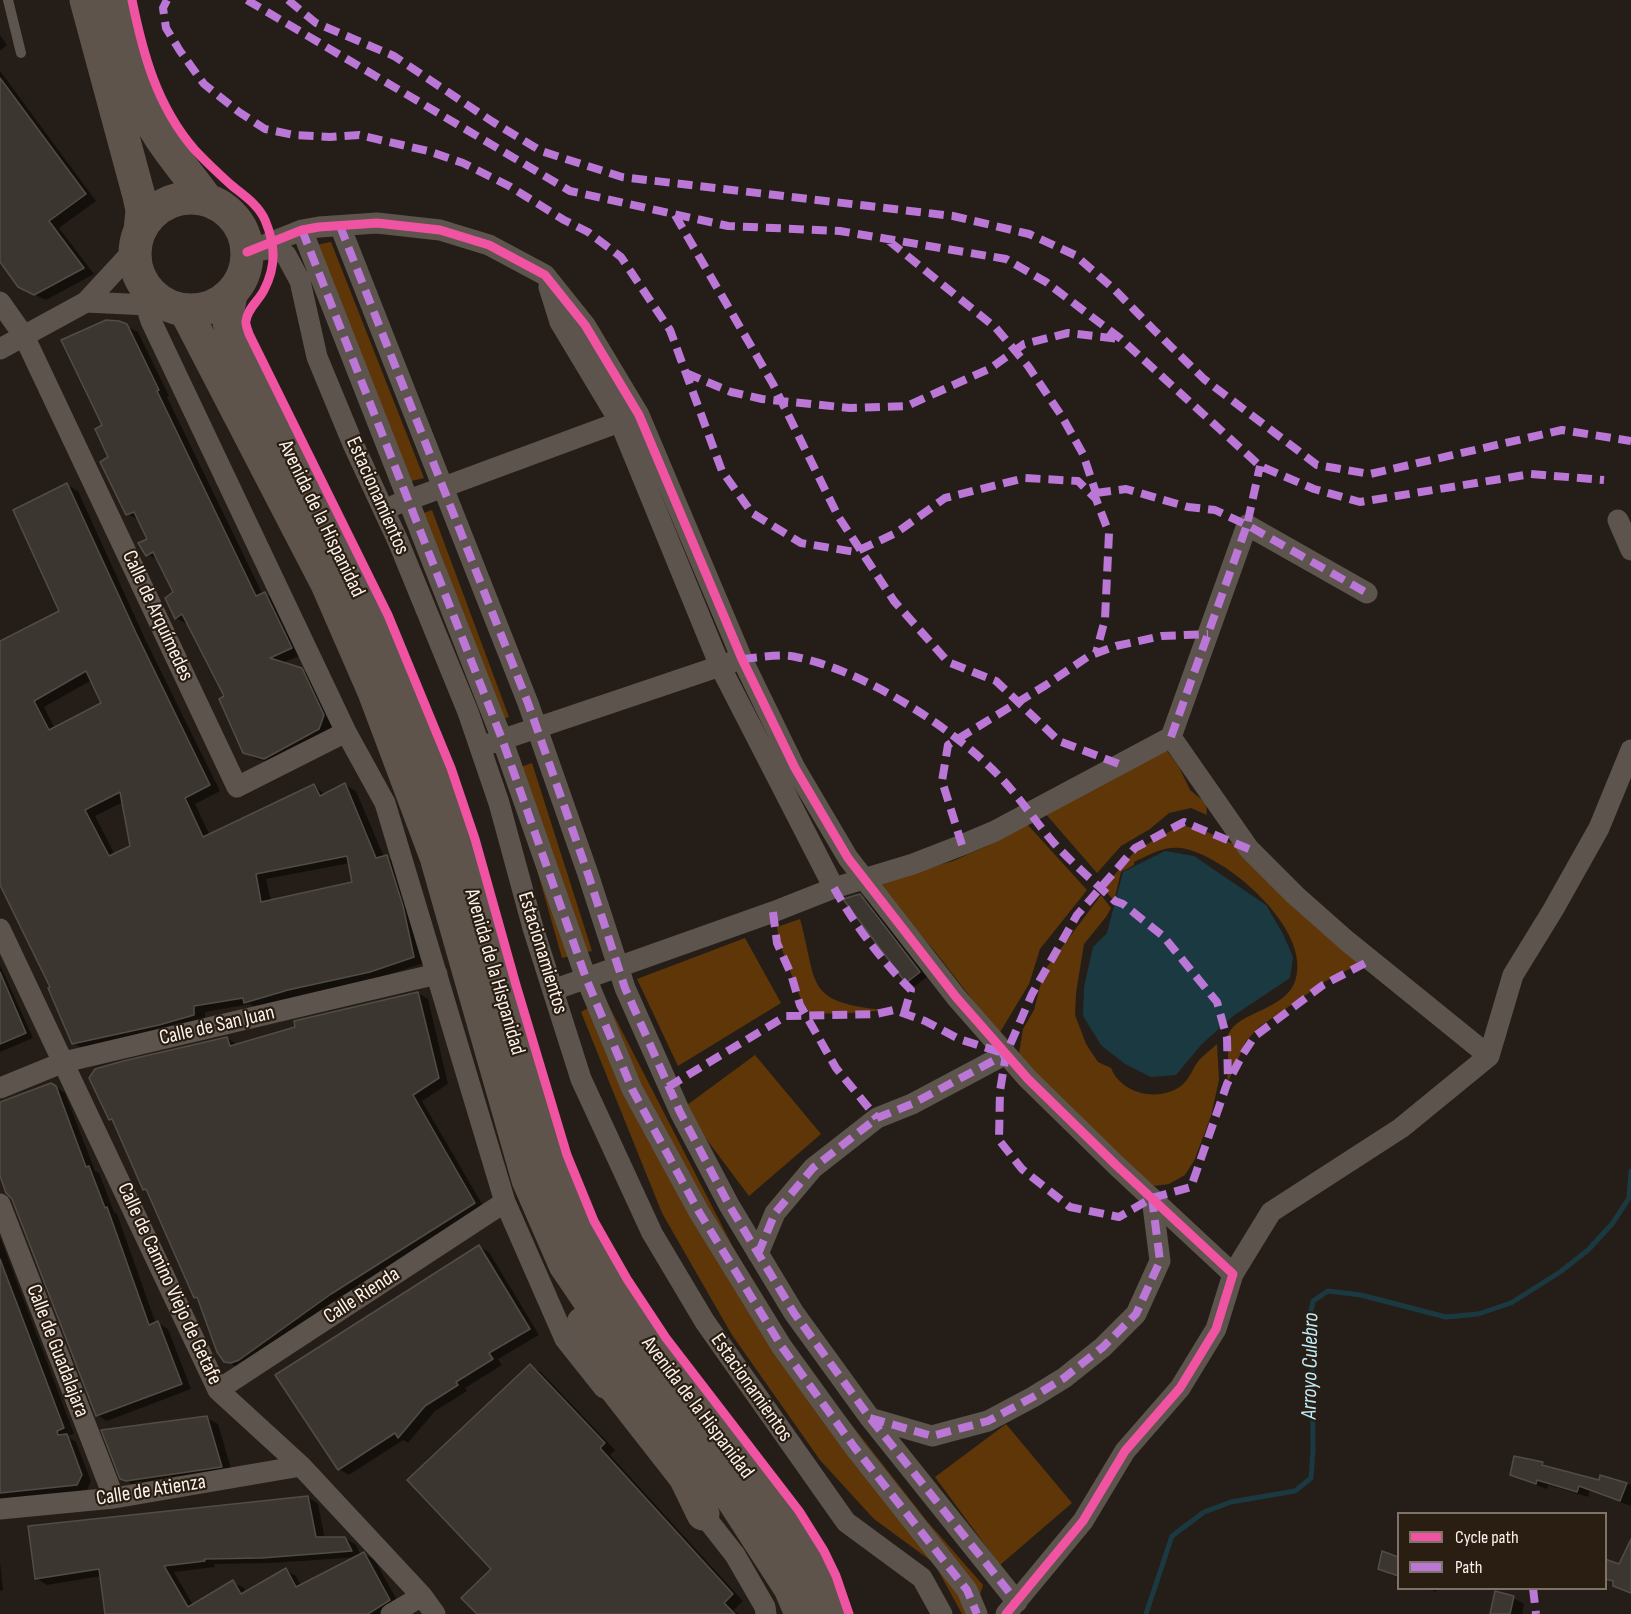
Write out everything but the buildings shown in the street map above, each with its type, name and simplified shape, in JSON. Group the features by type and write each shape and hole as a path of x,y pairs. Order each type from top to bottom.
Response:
{"main road":[{"path":"86,0 142,210 136,267 159,305 202,309 209,307 231,294 244,275 247,252 242,229 227,211 207,200 167,145 141,100 125,51 113,0"},
{"path":"138,240 156,210 181,199 207,200"},
{"name":"Avenida de la Hispanidad","path":"231,294 228,317 262,401 340,552 399,685 435,779 463,866 541,1135 560,1186 593,1255 625,1310 662,1363 789,1531 807,1560 829,1614"},
{"name":"Avenida de la Hispanidad","path":"159,305 327,584 374,692 436,857 528,1180 565,1265 637,1371 724,1486 790,1588 801,1614"},
{"path":"547,1224 542,1243 617,1390 685,1477 703,1514"}],"street":[{"path":"247,252 302,230 377,223 440,230 489,245 545,275 585,325 795,768 848,858 956,997 1036,1087 1233,1274"},
{"path":"340,226 537,728 618,967 645,1036 680,1112 729,1205 794,1313 1012,1608 1083,1521 1125,1450 1180,1389 1216,1329 1233,1274 1271,1212 1401,1128 1489,1056 1514,975 1599,828 1631,750"},
{"path":"302,230 406,501 502,740 586,978 632,1089 705,1222 782,1347 855,1448 967,1590 977,1614"},
{"path":"0,349 86,302 138,240"},
{"name":"Estacionamientos","path":"247,252 273,249 286,255 300,281 317,357 468,712 499,803 533,928 581,1079 652,1233 705,1322 846,1522 922,1578 942,1614"},
{"path":"0,302 24,336"},
{"path":"86,302 159,305 346,732 386,803 506,1202 565,1339 735,1555 765,1607 766,1614"},
{"name":"Calle de Arquímedes","path":"24,336 237,787 346,732"},
{"path":"383,509 629,418"},
{"path":"629,418 720,666 834,888"},
{"path":"1618,520 1631,550"},
{"path":"553,990 834,888 913,864 995,831 1171,737 1247,525 1367,593"},
{"path":"480,747 742,659"},
{"path":"1171,737 1249,849 1295,895 1347,941 1489,1056"},
{"name":"Calle de Camino Viejo de Getafe","path":"0,929 218,1390 302,1466 422,1596 435,1614"},
{"name":"Calle de San Juan","path":"0,1088 64,1062 437,974"},
{"path":"758,1254 776,1213 813,1168 877,1118 912,1104 1006,1054"},
{"path":"870,1418 932,1436 988,1421 1064,1378 1103,1347 1136,1314 1160,1261 1152,1198"},
{"name":"Calle Rienda","path":"218,1390 506,1202"},
{"name":"Calle de Guadalajara","path":"0,1204 114,1498"},
{"name":"Calle de Atienza","path":"0,1509 114,1498 302,1466"},
{"path":"391,1614 422,1596"}],"lane":[{"path":"8,0 21,53"}],"shaded area":[{"path":"331,242 424,478 399,484 306,247"},
{"path":"432,510 509,717 486,725 410,518"},
{"path":"1165,748 1179,767 1190,790 1206,803 1207,815 1191,808 1169,813 1150,829 1121,846 1097,873 1044,812"},
{"path":"532,763 592,951 562,958 509,771"},
{"path":"1027,824 1087,890 1040,949 1029,984 999,1034 937,954 877,883 953,861"},
{"path":"1181,825 1205,831 1244,849 1367,960 1326,981 1259,1027 1246,1041 1227,1084 1227,1040 1231,1029 1249,1016 1272,1005 1291,989 1296,978 1297,958 1290,938 1278,917 1261,897 1220,864 1181,848 1168,848 1156,852 1134,862 1134,865 1121,872 1114,901 1103,888 1135,851"},
{"path":"1101,895 1111,908 1084,944 1075,1015 1086,1044 1098,1062 1111,1068 1116,1077 1132,1090 1162,1094 1181,1086 1200,1059 1217,1044 1219,1080 1211,1116 1194,1161 1185,1175 1169,1184 1154,1186 1138,1178 1018,1060 1023,1029 1034,1010 1044,971"},
{"path":"800,919 813,975 827,995 840,1002 884,1010 831,1014 805,1010 779,942 777,927"},
{"path":"745,938 781,1003 678,1066 637,979"},
{"path":"605,998 772,1323 927,1521 983,1585 974,1614 962,1614 934,1563 874,1519 820,1460 732,1335 662,1213 581,1012"},
{"path":"755,1055 821,1134 749,1196 683,1108"},
{"path":"1006,1424 1072,1503 1000,1565 935,1477"}],"water":[{"path":"1165,851 1194,856 1266,905 1293,957 1290,978 1233,1016 1201,1045 1176,1075 1151,1077 1125,1064 1101,1045 1083,1016 1084,987 1093,947 1107,933 1123,872"}],"waterway":[{"name":"Arroyo Culebro","path":"1146,1614 1172,1536 1204,1512 1231,1502 1295,1491 1311,1478 1312,1354 1308,1326 1313,1301 1328,1291 1361,1295 1446,1317 1478,1314 1511,1303 1560,1272 1588,1250 1612,1224 1629,1198 1631,1171"}],"marked path":[{"path":"167,0 163,8 166,28 204,84 265,129 294,135 330,137 359,135 428,151 463,163 509,186 588,232 621,257 670,330 722,471 752,513 801,543 855,552 896,533 945,498 1025,478 1078,481 1096,499 1109,533 1105,619 1096,653"},
{"path":"247,0 570,191 728,226 840,231 1006,259 1046,282 1121,339 1260,466 1314,489 1360,502 1531,474 1604,480"},
{"path":"288,0 316,23 394,56 541,151 622,177 953,216 1029,234 1075,255 1115,290 1204,379 1317,465 1370,474 1562,430 1631,441"},
{"path":"675,215 773,384 838,516 894,601 948,662 996,681 1059,741 1119,764"},
{"path":"340,226 528,703 625,988 680,1112 729,1205 794,1313 870,1418 1017,1602"},
{"path":"302,230 502,739 586,978 632,1089 699,1212 782,1347 855,1448 967,1590 977,1614"},
{"path":"889,241 996,328 1028,366 1061,415 1083,454 1098,499"},
{"path":"686,373 731,392 762,399 850,408 907,406 991,368 1024,344 1068,333 1120,339"},
{"path":"1096,493 1126,489 1188,507 1215,510 1247,525 1260,466"},
{"path":"1171,737 1247,525 1367,593"},
{"path":"962,845 942,781 948,745 1089,656 1116,646 1162,636 1208,634"},
{"path":"742,659 790,656 850,674 933,721 981,759 1001,778 1068,857 1115,901 1123,904 1163,936 1217,1002 1227,1038 1228,1081"},
{"path":"1249,849 1184,822 1135,848 1077,915 1032,994 1006,1054 1000,1091 999,1140 1022,1169 1070,1207 1119,1217 1152,1198 1191,1187 1227,1084 1255,1036 1323,985 1371,960"},
{"path":"834,888 869,941 911,990 904,1014"},
{"path":"773,912 777,943 791,974 800,1005 836,1068 877,1118"},
{"path":"668,1087 786,1016 876,1014 894,1010 925,1021 959,1039 1003,1053"},
{"path":"758,1254 775,1213 813,1168 877,1118 912,1104 1006,1054"},
{"path":"870,1418 932,1436 988,1421 1064,1378 1103,1347 1136,1314 1160,1261 1152,1198"},
{"path":"1533,1590 1536,1614"}],"cycle path":[{"path":"132,0 153,79 170,115 198,153 250,200 265,220 273,246 273,263 264,290 247,317 246,324 249,334 388,615 451,768 475,839 567,1155 594,1221 627,1279 666,1338 799,1511 824,1551 836,1576 849,1614"},
{"path":"247,252 302,230 377,223 440,230 489,245 545,275 585,325 639,415 742,659 795,768 848,858 956,997 1028,1079 1233,1274 1216,1329 1180,1388 1125,1451 1083,1521 1006,1614"}]}
